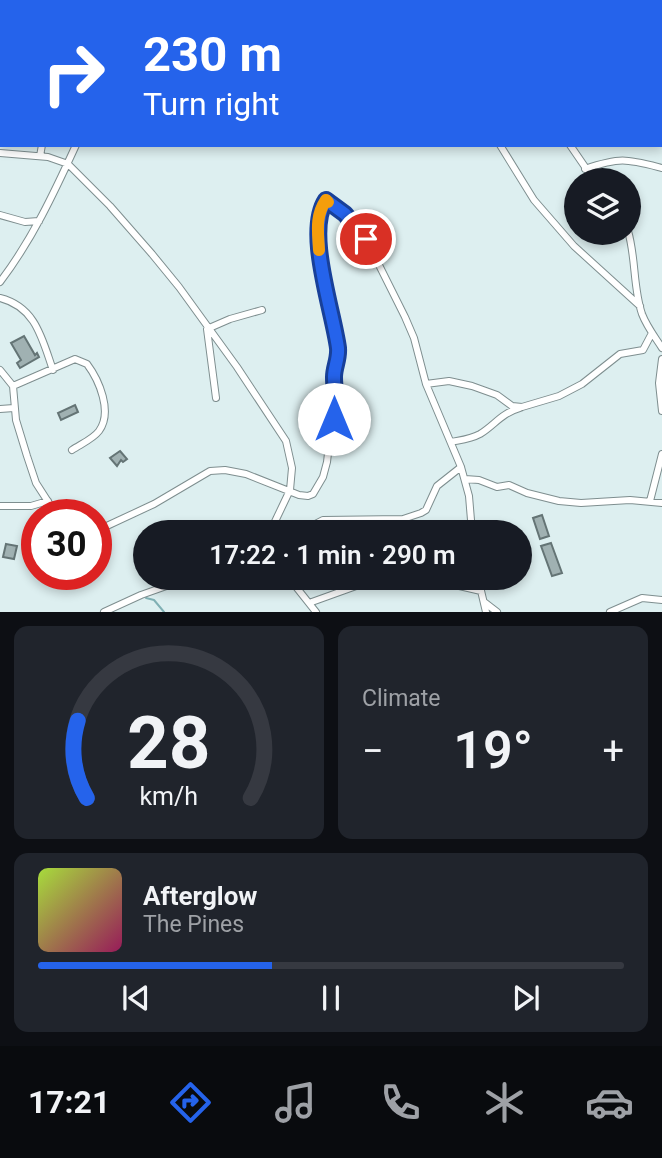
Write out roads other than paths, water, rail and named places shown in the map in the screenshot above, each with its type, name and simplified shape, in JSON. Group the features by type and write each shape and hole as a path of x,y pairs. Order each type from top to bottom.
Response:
{"street":[{"path":"40,156 42,147"},
{"path":"0,282 29,240 75,147"},
{"path":"501,147 526,190 574,246 640,306"},
{"path":"571,147 584,168"},
{"path":"0,153 40,156 68,164 110,206 179,287 286,440 292,468 290,491 276,520"},
{"path":"588,168 622,159 662,168"},
{"path":"112,524 154,505 209,471 225,470 246,474 290,491 308,496 313,494 327,462 337,407 334,379 339,362 319,253 317,219 319,209 326,200 345,214 366,239 405,317 414,338 426,384 461,467 469,496 471,520"},
{"path":"0,215 25,222 39,221"},
{"path":"632,245 640,306 662,348"},
{"path":"0,298 28,312 37,326 52,370"},
{"path":"208,329 230,319 262,310"},
{"path":"208,329 216,398"},
{"path":"451,442 471,438 503,414 570,391 620,354 643,350 652,333"},
{"path":"13,386 75,359 81,359 92,370 104,403 105,419 99,432 72,450"},
{"path":"662,359 659,383 662,411"},
{"path":"0,370 13,386 14,408 27,456 36,483 47,499"},
{"path":"426,384 449,382 472,386 522,407"},
{"path":"0,409 14,408"},
{"path":"650,501 662,454"},
{"path":"323,520 403,519 421,513 426,510 437,486 461,467"},
{"path":"465,480 479,480 497,487 509,485 527,493 559,501 581,503 622,500 662,503"},
{"path":"0,506 21,506"},
{"path":"309,603 383,581 435,586 455,585 481,591 486,612"},
{"path":"104,612 155,590"},
{"path":"299,590 316,612"},
{"path":"610,612 642,598 662,600"},
{"path":"484,602 497,612"}],"waterway":[{"path":"146,598 154,600 164,612"}]}
